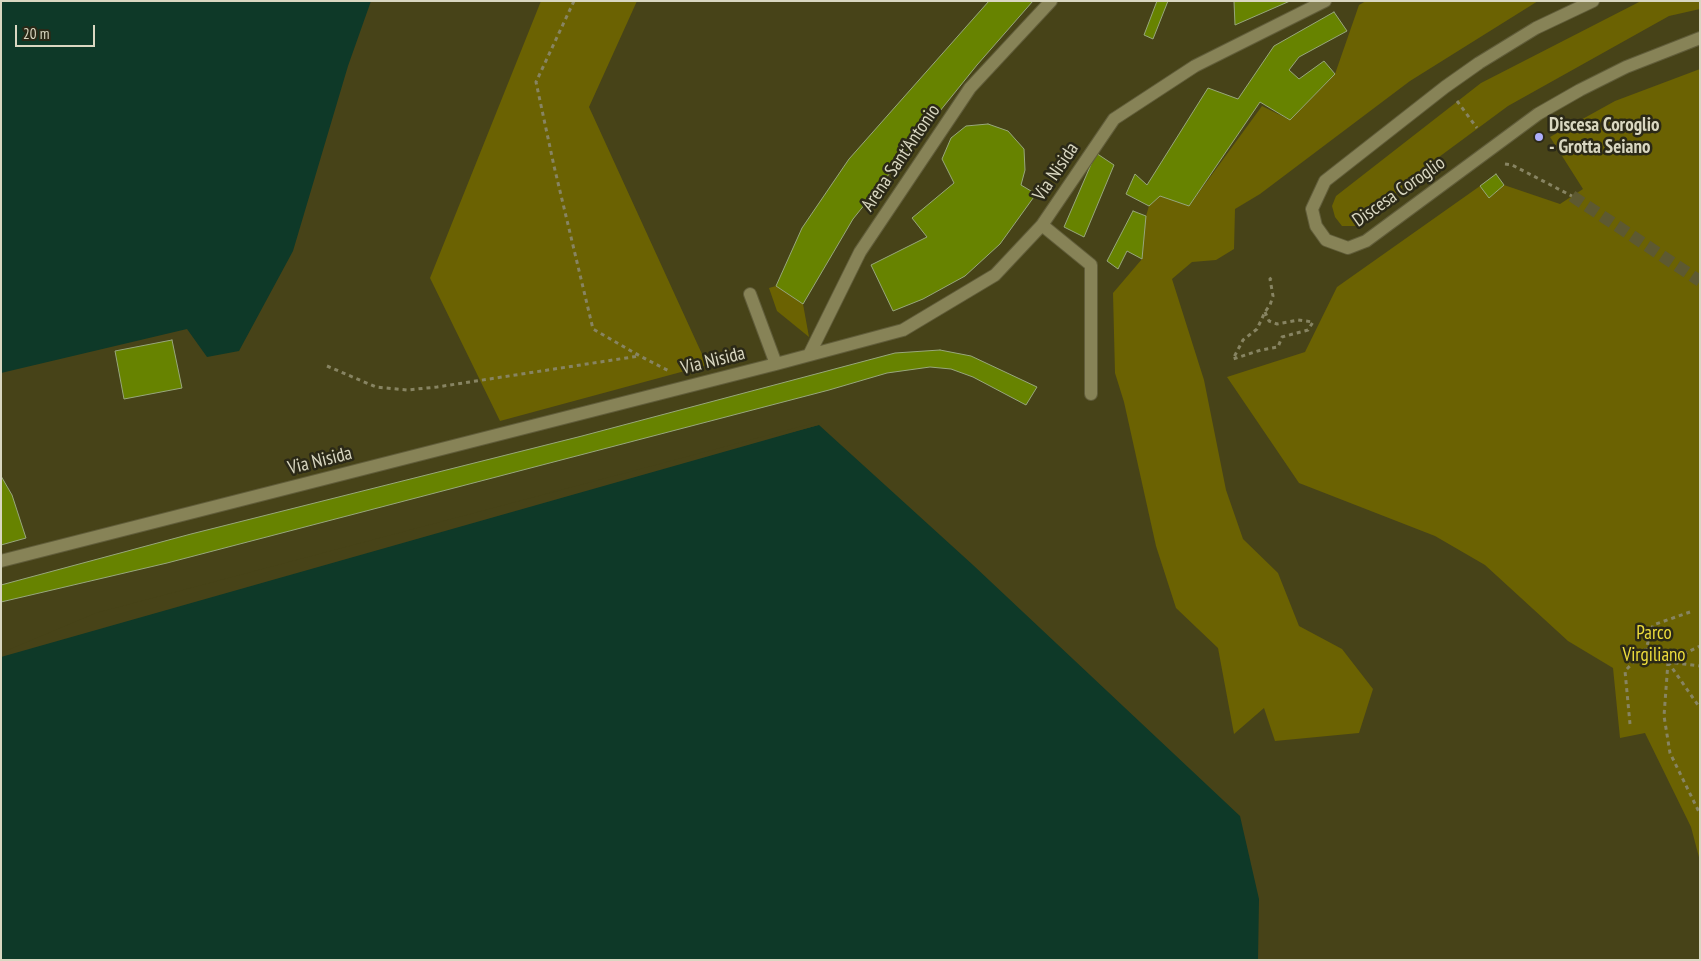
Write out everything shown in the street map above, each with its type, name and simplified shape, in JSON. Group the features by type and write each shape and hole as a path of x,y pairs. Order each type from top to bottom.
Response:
{"street":[{"name":"Arena Sant'Antonio","path":"810,356 860,252 970,88 1052,1"},
{"name":"Via Nisida","path":"1,561 810,356 904,330 995,275 1042,225 1114,118 1194,66 1325,1"},
{"name":"Discesa Coroglio","path":"1593,1 1536,28 1479,62 1445,86 1325,181 1312,209 1316,226 1326,240 1348,248 1366,241 1538,114 1626,67 1700,38"},
{"path":"1042,225 1091,265 1091,394"},
{"path":"750,294 776,364"}],"path":[{"path":"574,1 536,82 593,329 671,372 683,374 688,387"},
{"path":"1457,101 1477,128"},
{"path":"1512,165 1572,196"},
{"path":"1265,312 1269,320 1277,324 1298,320 1313,322 1308,330 1282,337 1278,347 1261,350 1233,360 1243,340 1257,328 1265,312 1270,305 1273,296 1270,279 1274,276"},
{"path":"327,366 376,387 407,390 446,386 640,356"},
{"path":"1630,724 1625,671 1646,649 1653,625 1690,612"},
{"path":"1668,662 1700,646"},
{"path":"1646,649 1668,662 1700,666"},
{"path":"1668,662 1700,708"},
{"path":"1668,662 1664,716 1670,754 1700,814"}],"green space":[{"path":"541,1 637,1 589,107 707,365 500,421 430,278"},
{"path":"1366,1 1538,1 1410,81 1260,194 1235,209 1234,249 1216,260 1192,262 1172,279 1204,380 1226,490 1243,539 1278,573 1299,626 1342,649 1373,689 1359,733 1275,741 1264,708 1234,734 1218,648 1176,608 1156,546 1124,402 1115,373 1113,293 1142,259 1146,216 1149,206 1160,196 1189,206 1262,106 1290,120 1335,74 1359,5"},
{"path":"1641,1 1700,1 1700,9 1669,16 1508,106 1439,157 1357,226 1342,226 1335,217 1332,206 1336,196 1481,83"},
{"name":"Parco Virgiliano","path":"1700,69 1700,861 1691,827 1645,733 1620,738 1613,668 1568,641 1485,565 1435,536 1299,483 1227,377 1305,352 1337,287 1480,186 1489,197 1504,185 1560,204 1583,189 1550,137 1615,101"},
{"path":"776,286 803,304 809,337 777,311 769,288"}],"shaded area":[{"path":"1,1 371,1 348,66 293,251 239,351 207,357 187,329 1,373"},
{"path":"819,425 973,565 1240,816 1259,899 1258,960 1,960 1,656 96,615"}],"pier":[{"path":"818,422 822,424 1,657 1,653 96,613"}],"building":[{"path":"989,1 1033,1 977,65 853,219 803,304 776,286 802,228 849,159"},
{"path":"1157,1 1168,1 1153,39 1144,35"},
{"path":"1234,1 1290,1 1235,25"},
{"path":"1334,12 1347,31 1299,57 1289,70 1299,79 1324,61 1335,74 1290,120 1260,102 1189,206 1160,196 1149,206 1126,194 1135,174 1147,185 1208,88 1238,99 1274,46"},
{"path":"988,124 1008,131 1024,149 1025,170 1021,185 1036,194 1000,244 965,276 923,299 893,311 871,265 927,237 912,218 954,183 942,159 951,138 966,126"},
{"path":"1096,153 1114,165 1084,237 1064,227"},
{"path":"1496,174 1504,185 1489,198 1480,186"},
{"path":"1133,211 1146,216 1142,259 1127,251 1118,269 1107,261"},
{"path":"172,340 182,388 124,399 115,351"},
{"path":"940,350 971,356 1037,387 1026,405 973,377 951,369 930,367 887,373 829,390 167,563 1,602 1,585 191,534 582,436 895,353"},
{"path":"1,476 12,495 26,538 1,545"}],"tunnel":[{"path":"1572,196 1700,281"}],"place":[{"name":"Discesa Coroglio - Grotta Seiano","path":"1539,137"}]}
